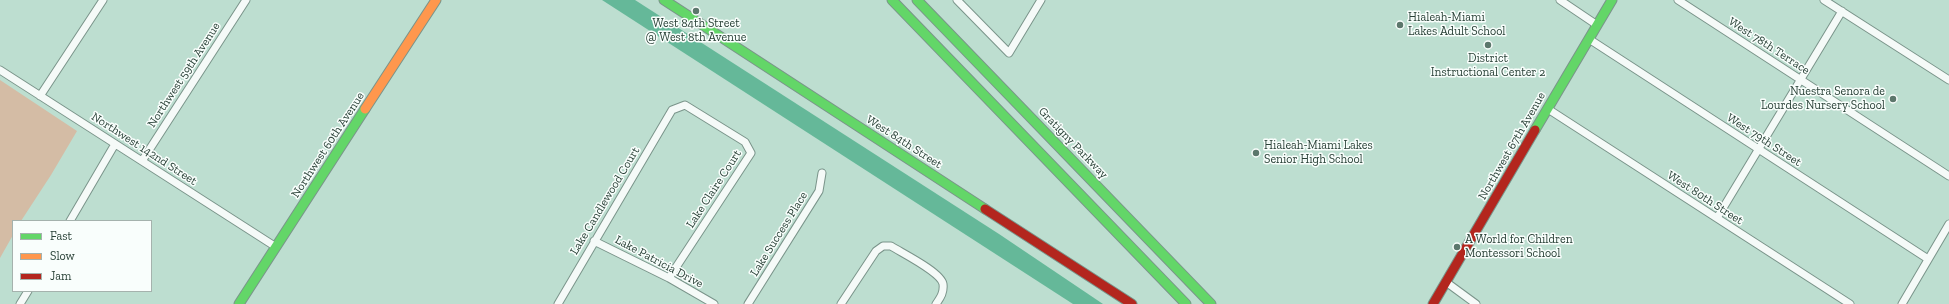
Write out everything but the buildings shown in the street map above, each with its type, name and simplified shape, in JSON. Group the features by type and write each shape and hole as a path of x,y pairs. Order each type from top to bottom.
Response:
{"main road":[{"name":"Northwest 60th Avenue","path":"240,304 436,0"},
{"path":"892,0 1186,304"},
{"name":"Gratigny Parkway","path":"917,0 1211,304"},
{"name":"Northwest 67th Avenue","path":"1433,304 1612,0"},
{"name":"West 84th Street","path":"667,1 1132,304"}],"street":[{"path":"40,96 103,0"},
{"name":"Northwest 59th Avenue","path":"142,161 246,0"},
{"path":"957,0 1009,53 1041,0"},
{"path":"1560,0 1597,25"},
{"name":"West 78th Terrace","path":"1678,0 1949,176"},
{"path":"1824,0 1949,80"},
{"path":"1717,218 1842,11"},
{"name":"West 79th Street","path":"1589,39 1928,259"},
{"name":"Northwest 142nd Street","path":"0,70 276,247"},
{"name":"Lake Claire Court","path":"669,278 751,154 744,142 685,105 672,110"},
{"name":"West 80th Street","path":"1548,109 1850,304"},
{"name":"Lake Candlewood Court","path":"558,304 672,110"},
{"path":"71,220 115,144"},
{"name":"Lake Success Place","path":"748,304 819,191 822,173"},
{"path":"1902,304 1949,224"},
{"name":"Lake Patricia Drive","path":"594,241 669,278 714,304"},
{"path":"841,304 876,251 883,246 891,246 937,274 943,283 943,294 936,304"},
{"path":"1446,282 1476,304"},
{"path":"20,304 27,292"}],"shaded area":[{"path":"602,0 635,0 999,234 1103,304 1073,304"},
{"path":"0,80 77,131 22,220 12,220 12,237 0,258"}],"traffic: fast":[{"path":"664,0 985,209"},
{"path":"892,0 1186,304"},
{"path":"917,0 1211,304"},
{"path":"1535,130 1612,0"},
{"path":"239,304 365,109"}],"traffic: slow":[{"path":"365,109 436,0"}],"traffic: jam":[{"path":"1433,304 1535,130"},
{"path":"985,209 1132,304"}],"place":[{"name":"West 84th Street @ West 8th Avenue","path":"696,11"},
{"name":"Hialeah-Miami Lakes Adult School","path":"1400,25"},
{"name":"District Instructional Center 2","path":"1488,45"},
{"name":"Nuestra Senora de Lourdes Nursery School","path":"1893,99"},
{"name":"Hialeah-Miami Lakes Senior High School","path":"1256,153"},
{"name":"A World for Children Montessori School","path":"1457,247"}]}
